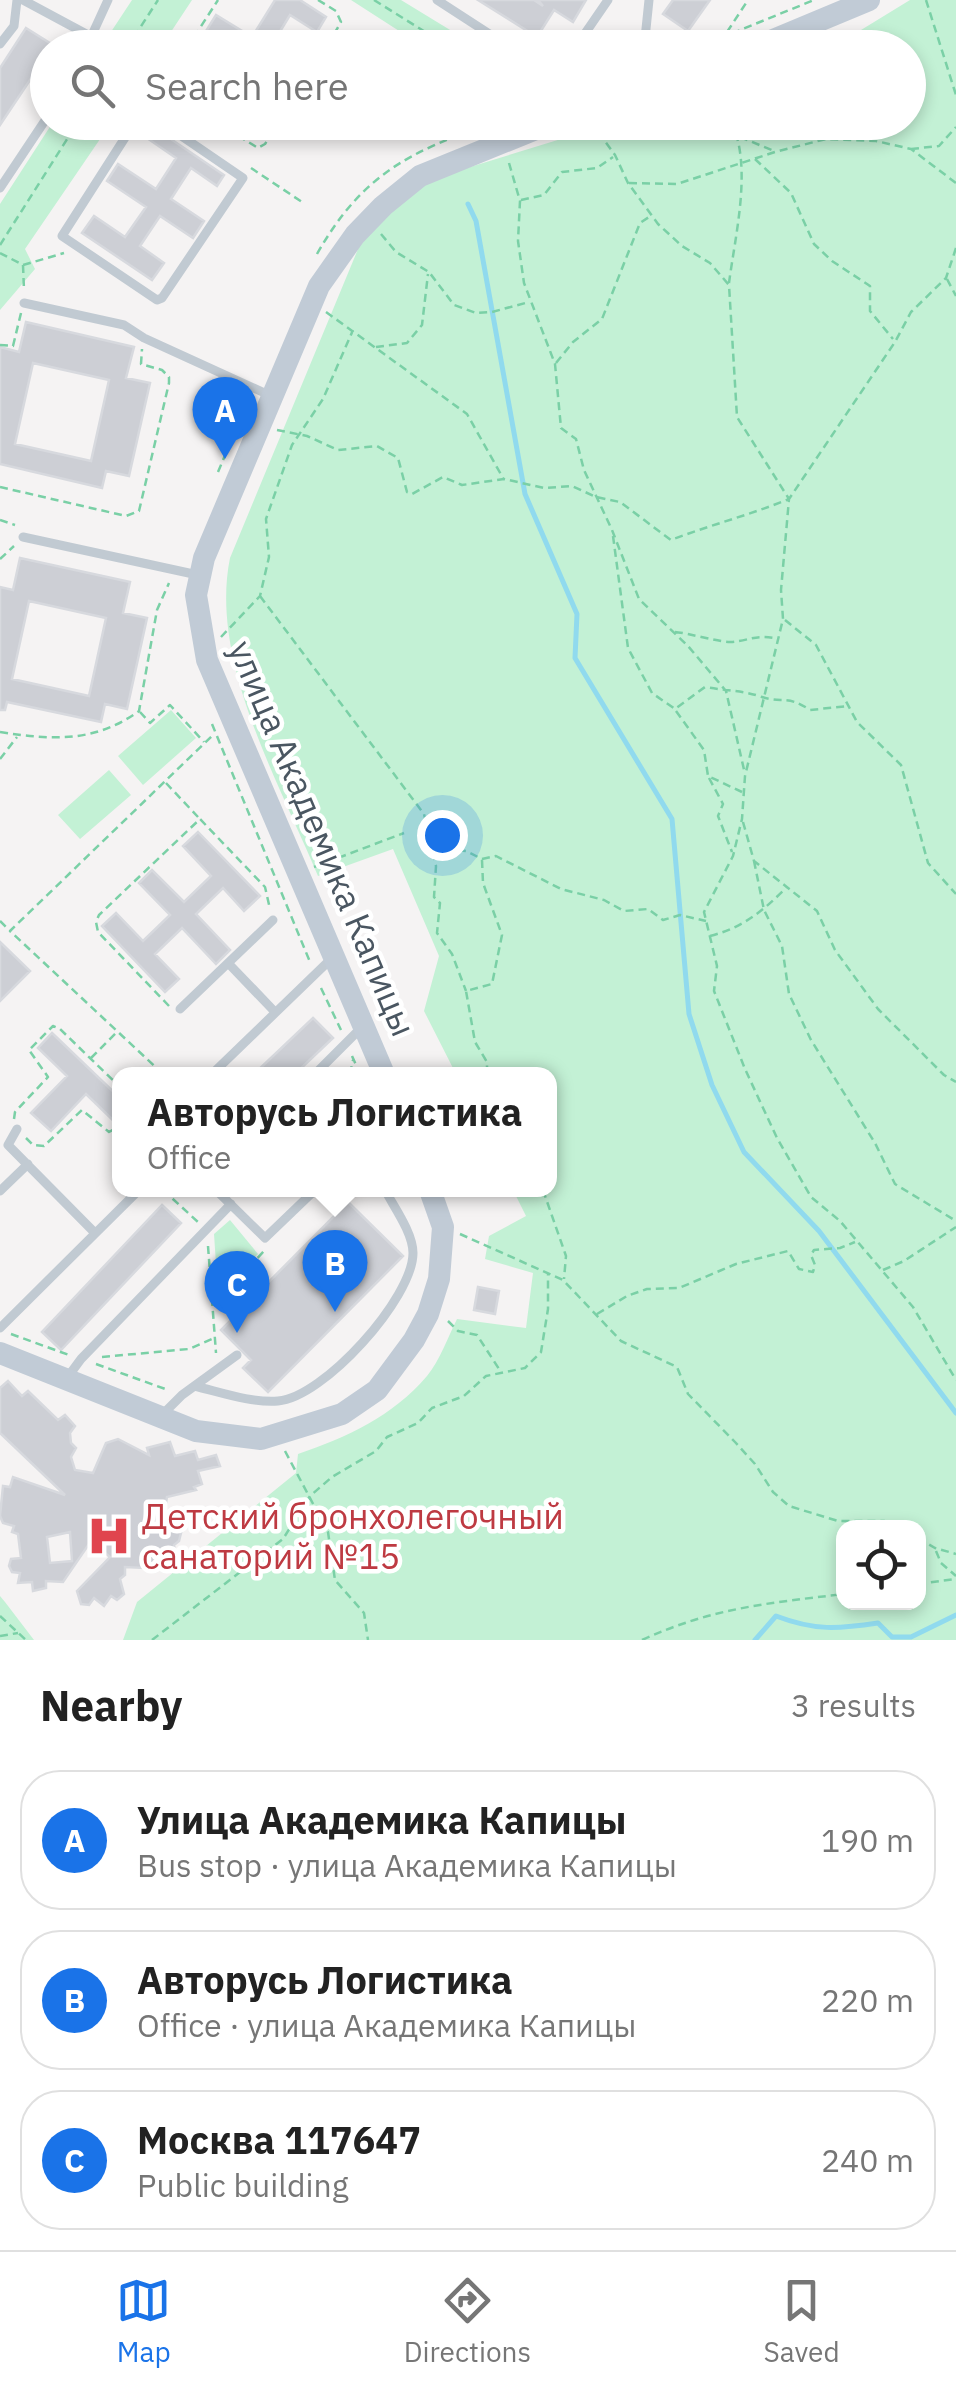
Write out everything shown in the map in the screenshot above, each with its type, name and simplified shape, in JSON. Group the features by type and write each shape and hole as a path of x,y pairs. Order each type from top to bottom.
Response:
{"street":[{"path":"797,30 869,0"},
{"name":"улица Академика Капицы","path":"379,1067 355,1034 323,966 207,660 196,595 262,392 319,286 355,235 420,176 509,140"},
{"path":"0,1353 196,1430 260,1440 342,1414 376,1390 414,1340 428,1314 438,1279 444,1227 433,1197"}],"lane":[{"path":"0,44 14,26 20,0 78,30"},
{"path":"93,30 108,0"},
{"path":"437,0 484,30"},
{"path":"454,10 461,0"},
{"path":"587,30 608,0"},
{"path":"646,30 649,0"},
{"path":"0,188 32,140"},
{"path":"123,140 61,233 64,239 152,298 162,298 244,178 187,140"},
{"path":"24,303 124,326 262,392"},
{"path":"23,537 200,575"},
{"path":"180,1009 273,920"},
{"path":"228,963 276,1012"},
{"path":"219,1067 323,966"},
{"path":"322,1067 355,1034"},
{"path":"17,1129 8,1144 95,1233"},
{"path":"0,1190 28,1164"},
{"path":"0,1328 132,1197"},
{"path":"224,1197 264,1238 308,1197"},
{"path":"194,1386 242,1398 281,1402 321,1381 354,1353 388,1314 411,1274 414,1248 388,1197"},
{"path":"65,1380 231,1204"},
{"path":"411,1274 438,1279"},
{"path":"160,1417 237,1355"}],"path":[{"path":"138,30 158,0"},
{"path":"199,30 218,0"},
{"path":"318,0 340,16 337,30"},
{"path":"374,0 422,30"},
{"path":"729,30 748,0"},
{"path":"735,30 814,0"},
{"path":"926,0 956,95"},
{"path":"911,150 939,146 956,127"},
{"path":"0,244 66,140"},
{"path":"245,140 258,148 267,140"},
{"path":"310,266 335,222 375,178 444,140"},
{"path":"603,140 652,215 682,246 710,263 729,285"},
{"path":"739,140 742,163 729,285 736,417 789,499"},
{"path":"748,140 776,152"},
{"path":"628,183 676,184 822,140"},
{"path":"851,140 876,141 911,150 956,183"},
{"path":"506,153 520,201 518,241 524,283 555,364 560,428 576,439 639,599 726,691 745,776"},
{"path":"520,201 544,195 562,172 597,168 615,156"},
{"path":"754,158 791,193 814,244 870,286 870,310 895,342"},
{"path":"555,364 573,342 602,319 640,223 652,215"},
{"path":"377,228 396,252 428,272 454,305 476,313 531,302"},
{"path":"956,248 946,278 911,312 789,499 781,590 783,620 745,776 734,856 704,912 717,966 714,990 744,1069 778,1138 810,1197 840,1221 914,1307 956,1380"},
{"path":"0,253 23,265 78,249"},
{"path":"0,345 13,346 24,303 23,265"},
{"path":"376,347 407,342 422,326 428,272"},
{"path":"946,278 956,296"},
{"path":"322,309 466,414 504,479"},
{"path":"218,641 260,596 269,557 266,518 292,445 322,399 353,330"},
{"path":"0,487 126,516 139,511 169,382 162,370 143,366 139,361 144,338"},
{"path":"213,486 262,392"},
{"path":"270,429 300,434 338,450 377,446 398,458 407,492 412,494 444,477 462,485 504,479 544,488 572,486 620,502 671,540 789,499"},
{"path":"0,520 14,523"},
{"path":"612,530 628,648 652,693 675,709 704,750 708,776 722,804 718,816 734,856"},
{"path":"0,559 23,537"},
{"path":"0,732 51,740 85,737 139,711 157,610 174,570"},
{"path":"260,596 424,814 436,866 434,897 440,903 437,933 452,954 466,991 475,1042 487,1067"},
{"path":"783,620 816,645 856,722 902,765 928,863 956,894"},
{"path":"673,632 728,643 757,635 778,639"},
{"path":"675,709 705,687 751,691 764,698 792,698 810,710 848,706"},
{"path":"139,711 150,723 170,705 205,743"},
{"path":"209,714 355,1034 352,1067"},
{"path":"10,931 215,733"},
{"path":"0,760 19,735"},
{"path":"708,776 744,793"},
{"path":"165,782 265,886 273,920"},
{"path":"180,1009 172,1009 98,932 96,922 200,819"},
{"path":"742,819 764,910 782,946 788,994 811,1040 875,1143 895,1184 956,1221"},
{"path":"308,870 404,832"},
{"path":"431,848 466,851 482,859 496,856 561,889 604,900 624,910 648,910 663,920 680,915 706,920"},
{"path":"466,991 492,984 502,935 482,883 482,859"},
{"path":"754,862 816,912 835,950 878,1009 944,1075 956,1082"},
{"path":"708,937 733,930 764,910 787,888"},
{"path":"0,922 155,1067"},
{"path":"112,1079 57,1026 51,1028 29,1050 48,1077 15,1112 17,1129 38,1147 48,1144 82,1110 109,1132 112,1130"},
{"path":"91,1058 117,1032"},
{"path":"354,1058 357,1067"},
{"path":"170,1197 207,1229 217,1369"},
{"path":"545,1197 566,1256 564,1280"},
{"path":"882,1270 904,1261 956,1227"},
{"path":"454,1232 564,1280 622,1342 677,1367 688,1394 755,1464 772,1492 789,1506 836,1520"},
{"path":"212,1305 266,1252 264,1238"},
{"path":"598,1314 647,1289 679,1288 736,1264 788,1251 798,1269 812,1272 814,1250 840,1248 857,1241"},
{"path":"152,1640 282,1538 310,1496 332,1477 376,1451 388,1437 418,1423 432,1408 464,1396 486,1376 525,1368 541,1352 548,1309 548,1273"},
{"path":"440,1313 458,1331 477,1335 502,1373"},
{"path":"81,1359 189,1349 215,1338"},
{"path":"282,1445 328,1532 335,1580 364,1613 368,1640"},
{"path":"926,1543 956,1554"},
{"path":"935,1548 941,1563 956,1577"},
{"path":"926,1583 956,1577"},
{"path":"642,1640 685,1620 736,1607 836,1595"},
{"path":"0,1616 26,1640"},
{"path":"0,1636 20,1633"}],"green space":[{"path":"132,0 192,0 172,30 112,30"},
{"path":"351,0 401,0 450,30 398,30"},
{"path":"910,0 956,0 956,1640 123,1640 137,1602 296,1473 298,1454 368,1424 413,1390 436,1363 457,1319 526,1328 533,1273 485,1259 489,1236 526,1216 516,1197 557,1197 557,1067 452,1067 424,1011 439,956 393,849 318,876 267,761 238,679 229,638 226,597 230,558 363,237 421,182 558,140 926,140 926,30 861,30"},
{"path":"41,140 99,140 25,249 35,269 0,310 0,204"},
{"path":"171,710 196,738 143,785 118,756"},
{"path":"109,770 131,795 80,839 58,815"},
{"path":"230,1220 258,1254 218,1294 214,1234"},
{"path":"0,1596 5,1602 34,1640 0,1640"}],"building":[{"path":"275,0 300,0 326,17 318,30 290,15 281,30 256,30"},
{"path":"478,0 534,0 543,6 538,0 586,0 573,22 554,10 541,30 526,30"},
{"path":"673,0 710,0 689,30 663,14"},
{"path":"216,15 241,30 207,30"},
{"path":"26,28 30,31 30,80 0,125 0,68"},
{"path":"150,140 172,140 224,175 217,186 191,168 171,199 204,221 193,238 160,216 140,246 164,263 152,280 82,233 94,216 125,237 146,207 107,181 118,164 156,189 176,158"},
{"path":"26,322 134,347 126,378 150,383 129,476 106,471 102,488 0,464 0,347 19,352","holes":["33,363 109,380 91,461 15,444"]},
{"path":"20,558 130,582 123,613 147,618 127,709 105,704 101,722 7,702 5,710 0,710 0,587 13,590","holes":["29,601 106,618 89,696 12,679"]},
{"path":"198,832 260,896 244,911 223,888 196,914 230,950 216,964 182,928 155,954 179,979 165,992 102,926 116,913 143,941 170,915 139,883 152,870 184,902 211,876 183,846"},
{"path":"0,942 30,971 0,1001"},
{"path":"313,1018 333,1038 302,1067 261,1067"},
{"path":"52,1033 112,1090 112,1119 86,1094 51,1131 31,1113 67,1076 38,1048"},
{"path":"348,1202 403,1256 268,1392 243,1368 251,1360 221,1330"},
{"path":"162,1205 181,1223 61,1350 42,1332"},
{"path":"478,1287 499,1291 495,1314 474,1310"},
{"path":"8,1381 22,1396 28,1391 58,1420 65,1415 75,1426 70,1433 76,1448 71,1457 75,1470 93,1473 106,1443 118,1439 149,1455 147,1448 170,1442 175,1456 195,1451 198,1460 216,1455 220,1466 198,1471 202,1484 194,1487 196,1490 167,1497 163,1519 169,1520 166,1533 182,1529 174,1545 176,1558 164,1560 165,1569 125,1567 125,1575 120,1579 124,1594 117,1600 111,1596 104,1606 94,1598 89,1605 81,1604 77,1591 110,1557 91,1541 63,1582 46,1581 46,1588 33,1591 32,1582 18,1583 20,1573 12,1572 9,1566 11,1559 21,1558 18,1534 0,1516 3,1486 10,1487 13,1477 65,1495 0,1433 0,1388","holes":["70,1532 72,1561 50,1563 47,1537"]}],"waterway":[{"path":"468,204 476,221 525,494 577,614 575,658 672,819 689,1014 712,1085 744,1152 819,1231 956,1413"},
{"path":"755,1640 776,1616 827,1627 878,1623 892,1637 911,1637 956,1615"}],"place":[{"name":"Улица Академика Капицы","path":"225,459"},
{"name":"Авторусь Логистика","path":"335,1312"},
{"name":"Москва 117647","path":"237,1333"},
{"name":"Детский бронхолегочный санаторий №15","path":"109,1536"}]}
